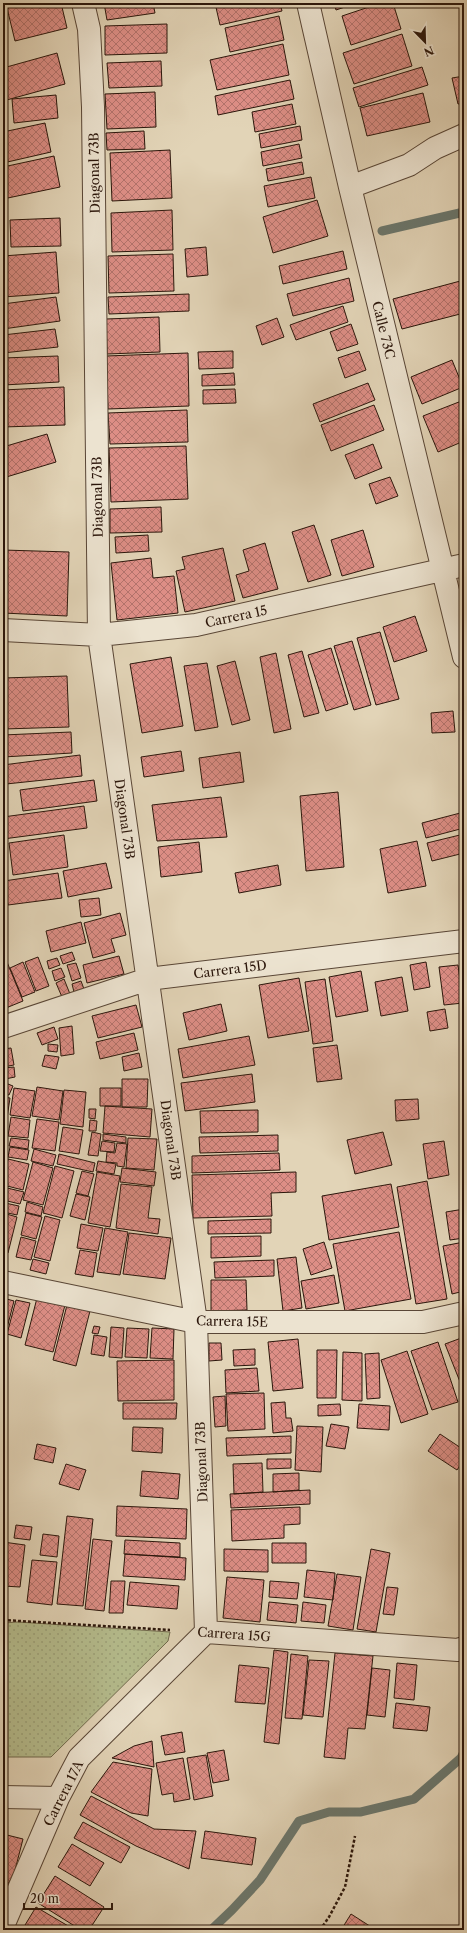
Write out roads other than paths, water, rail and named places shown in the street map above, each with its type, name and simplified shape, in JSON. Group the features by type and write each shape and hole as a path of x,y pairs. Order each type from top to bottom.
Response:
{"street":[{"name":"Diagonal 73B","path":"83,3 90,29 93,107 99,635 196,1322 206,1632"},
{"name":"Calle 73C","path":"308,3 350,187 464,657"},
{"path":"350,187 409,164 435,148 464,135"},
{"name":"Carrera 15","path":"3,630 99,635 196,625 464,565"},
{"name":"Carrera 15D","path":"3,1026 148,979 464,941"},
{"name":"Carrera 15E","path":"3,1282 196,1322 423,1322 464,1312"},
{"name":"Carrera 15G","path":"206,1632 458,1650 464,1648"},
{"name":"Carrera 17A","path":"3,1926 58,1798 79,1758 206,1632"},
{"path":"3,1797 58,1798"}],"waterway":[{"path":"382,231 464,212"},
{"path":"211,1930 260,1880 299,1821 329,1812 360,1812 414,1799 461,1758 464,1752"}]}
